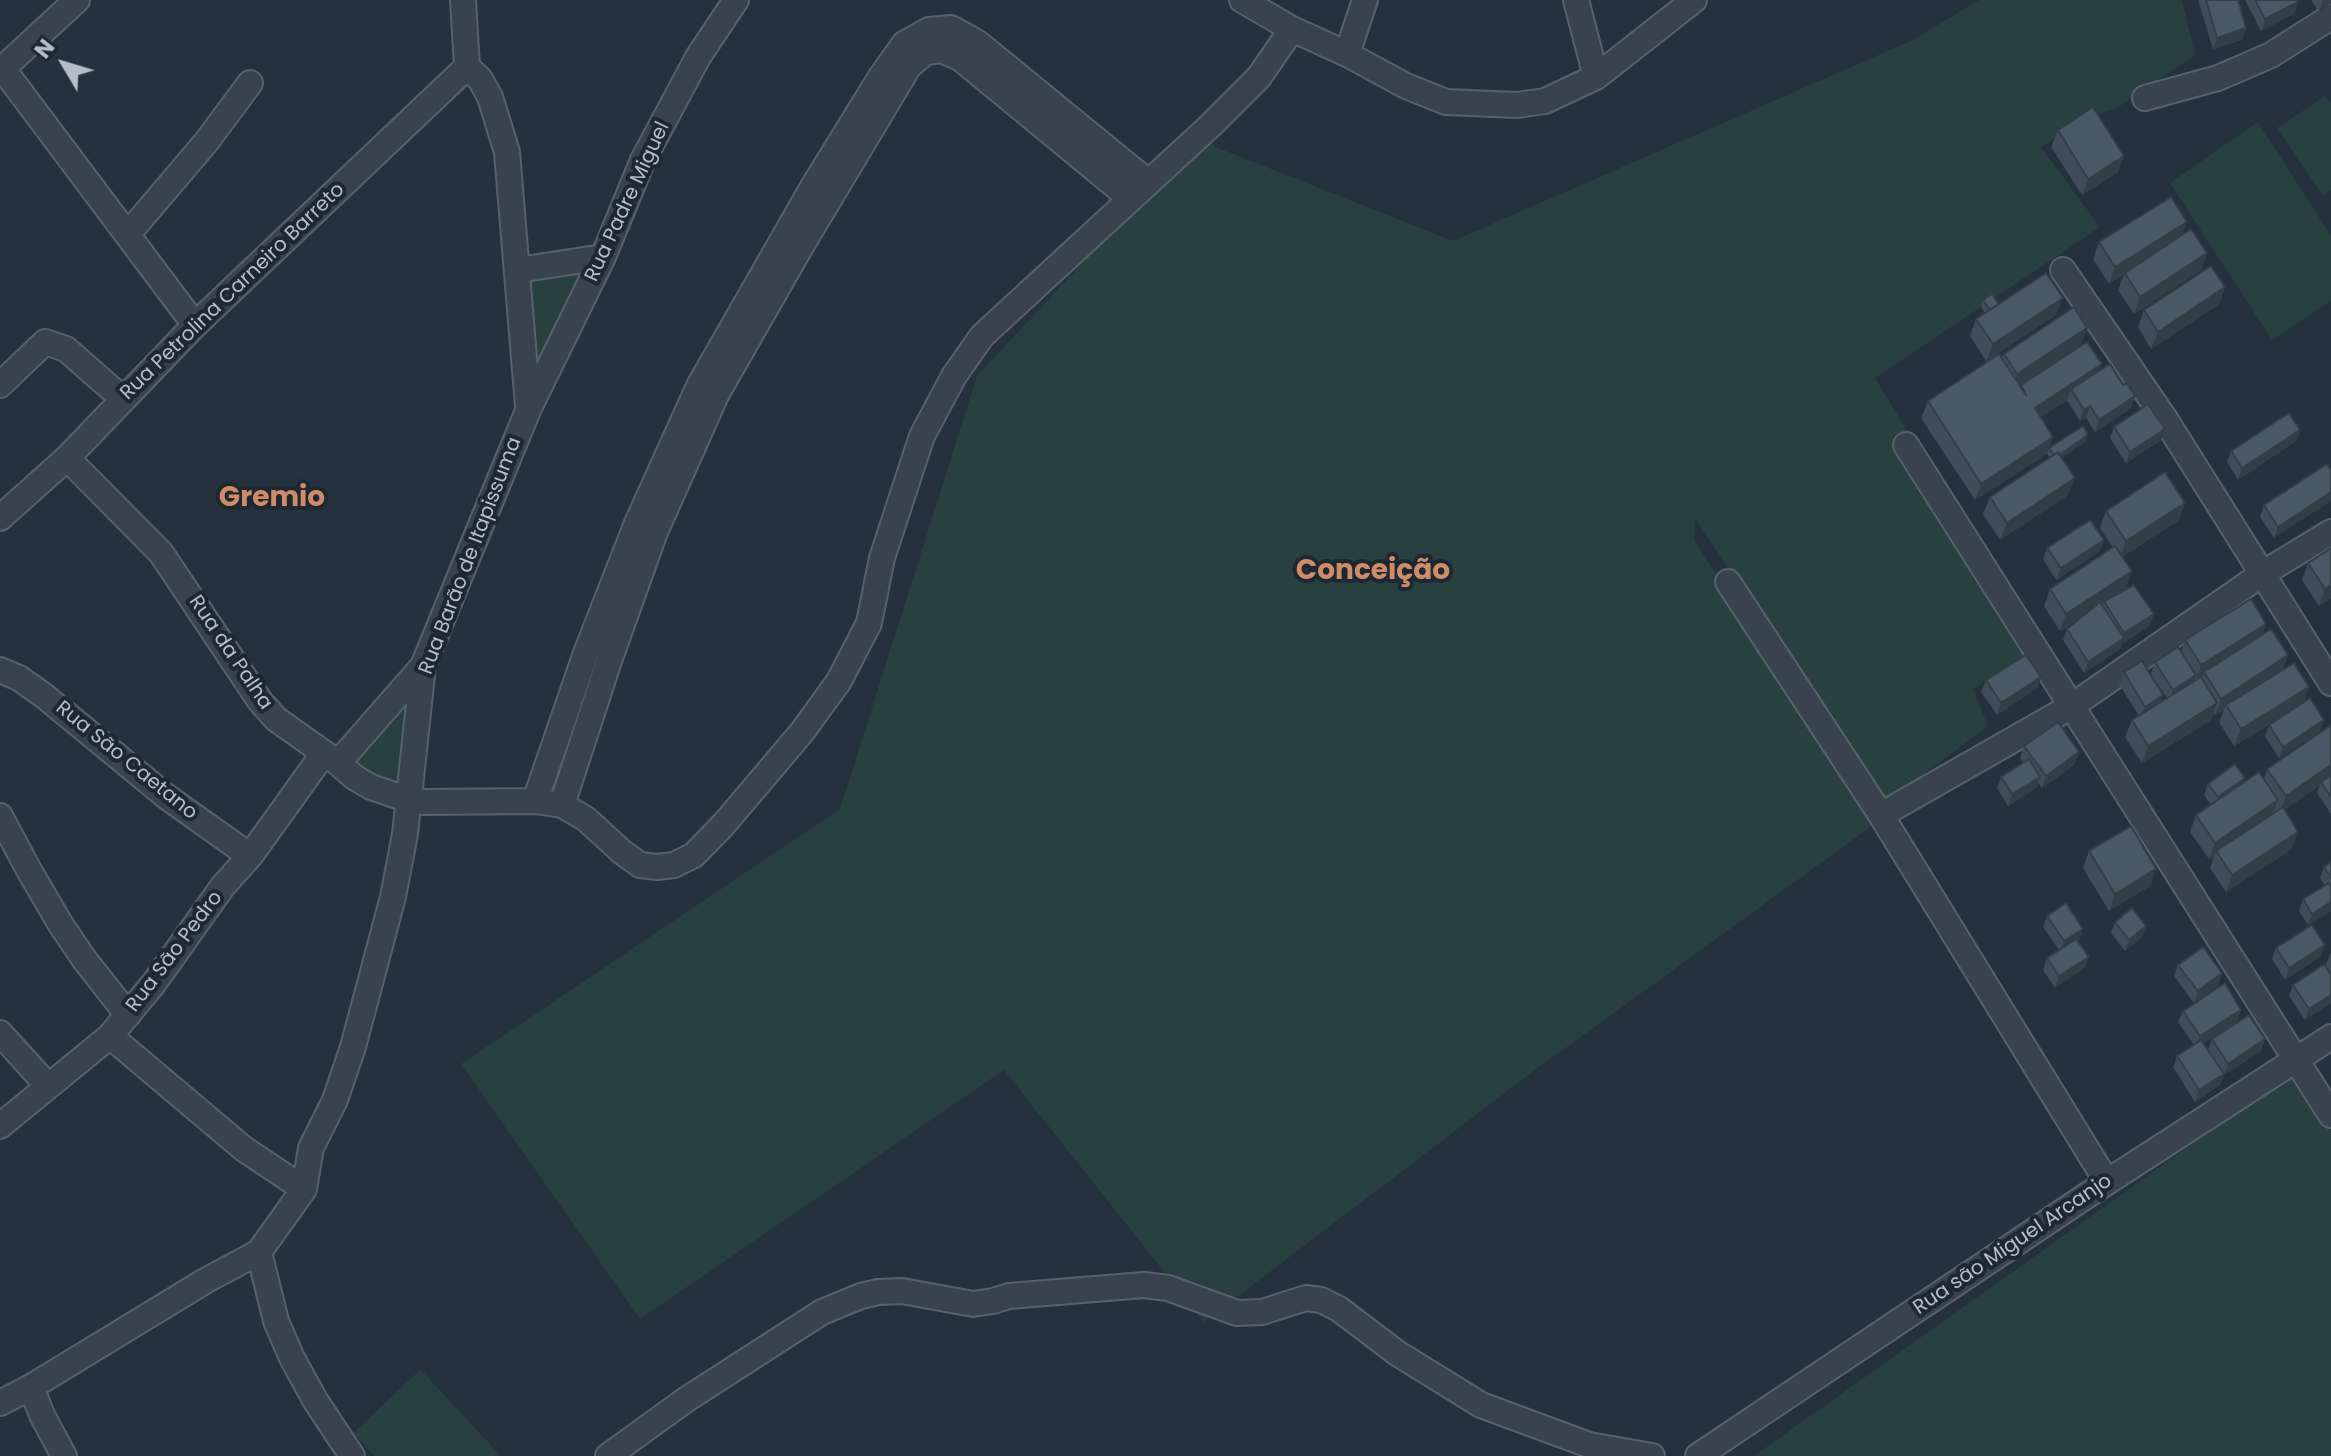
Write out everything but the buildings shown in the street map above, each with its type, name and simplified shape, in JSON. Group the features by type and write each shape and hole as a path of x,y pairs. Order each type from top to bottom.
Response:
{"street":[{"path":"77,0 1,70 195,325"},
{"path":"463,0 467,67"},
{"name":"Rua Padre Miguel","path":"529,408 603,257 643,160 698,57 736,0"},
{"path":"1242,0 1292,29 1406,86 1446,102 1517,105 1545,101 1596,77 1692,0"},
{"path":"1347,54 1365,0"},
{"path":"1576,0 1596,77"},
{"path":"2145,98 2218,78 2258,61 2331,17"},
{"path":"535,801 586,653 631,537 699,386 814,185 904,44 929,30 951,28 978,43 1139,190"},
{"path":"1139,190 960,58 941,50 926,52 909,66 716,395 655,532 562,805 586,819 640,865 657,867 674,865 694,855 724,824 802,732 839,681 869,623 882,558 922,436 954,376 982,336 1211,125 1259,77 1292,29"},
{"name":"Rua Barão de Itapissuma","path":"259,1252 304,1189 311,1148 335,1100 353,1047 393,897 405,834 417,801 423,666 529,408 507,152 490,97 480,79 467,67"},
{"name":"Rua Petrolina Carneiro Barreto","path":"0,518 67,458 195,325 467,67"},
{"path":"128,234 207,141 250,83"},
{"path":"518,270 603,257"},
{"path":"2063,270 2165,419 2331,683"},
{"path":"0,385 45,342 66,349 123,399"},
{"path":"1906,445 2331,1115"},
{"name":"Rua da Palha","path":"67,458 161,553 260,701 276,719 354,777 371,787 417,801 535,801 562,805"},
{"path":"1881,815 2072,706 2262,574 2331,532"},
{"path":"1728,582 1881,815 2107,1182"},
{"name":"Rua São Pedro","path":"0,1126 110,1036 154,983 223,886 331,758 423,666"},
{"name":"Rua São Caetano","path":"0,670 19,678 43,695 167,797 250,856"},
{"path":"0,816 61,925 128,1015"},
{"path":"0,1033 48,1086"},
{"path":"110,1036 244,1149 304,1189"},
{"name":"Rua são Miguel Arcanjo","path":"1698,1456 2107,1182 2331,1037"},
{"path":"0,1403 259,1252 276,1321 292,1358 352,1456"},
{"path":"608,1456 687,1399 822,1312 861,1296 902,1291 973,1304 1009,1296 1144,1285 1168,1288 1237,1313 1262,1312 1306,1298 1321,1300 1339,1309 1397,1353 1481,1405 1589,1445 1652,1456"},
{"path":"31,1387 64,1456"}],"green space":[{"path":"1979,0 2182,0 2195,55 2117,108 2090,116 2041,147 2100,227 1875,378 2038,646 1973,689 1988,726 1882,805 1695,518 1694,540 1876,823 1531,1073 1204,1322 1004,1070 640,1319 461,1064 840,809 977,376 1198,140 1453,241 1913,40"},
{"path":"2325,96 2331,104 2331,190 2323,196 2277,128"},
{"path":"2258,122 2331,236 2331,301 2272,340 2170,183"},
{"path":"510,259 597,261 534,400"},
{"path":"413,684 405,789 344,763"},
{"path":"2309,1061 2331,1096 2331,1456 1754,1456"},
{"path":"420,1370 501,1456 374,1456 353,1433"}],"district":[{"name":"Gremio","path":"272,499"},
{"name":"Conceição","path":"1373,572"}]}
